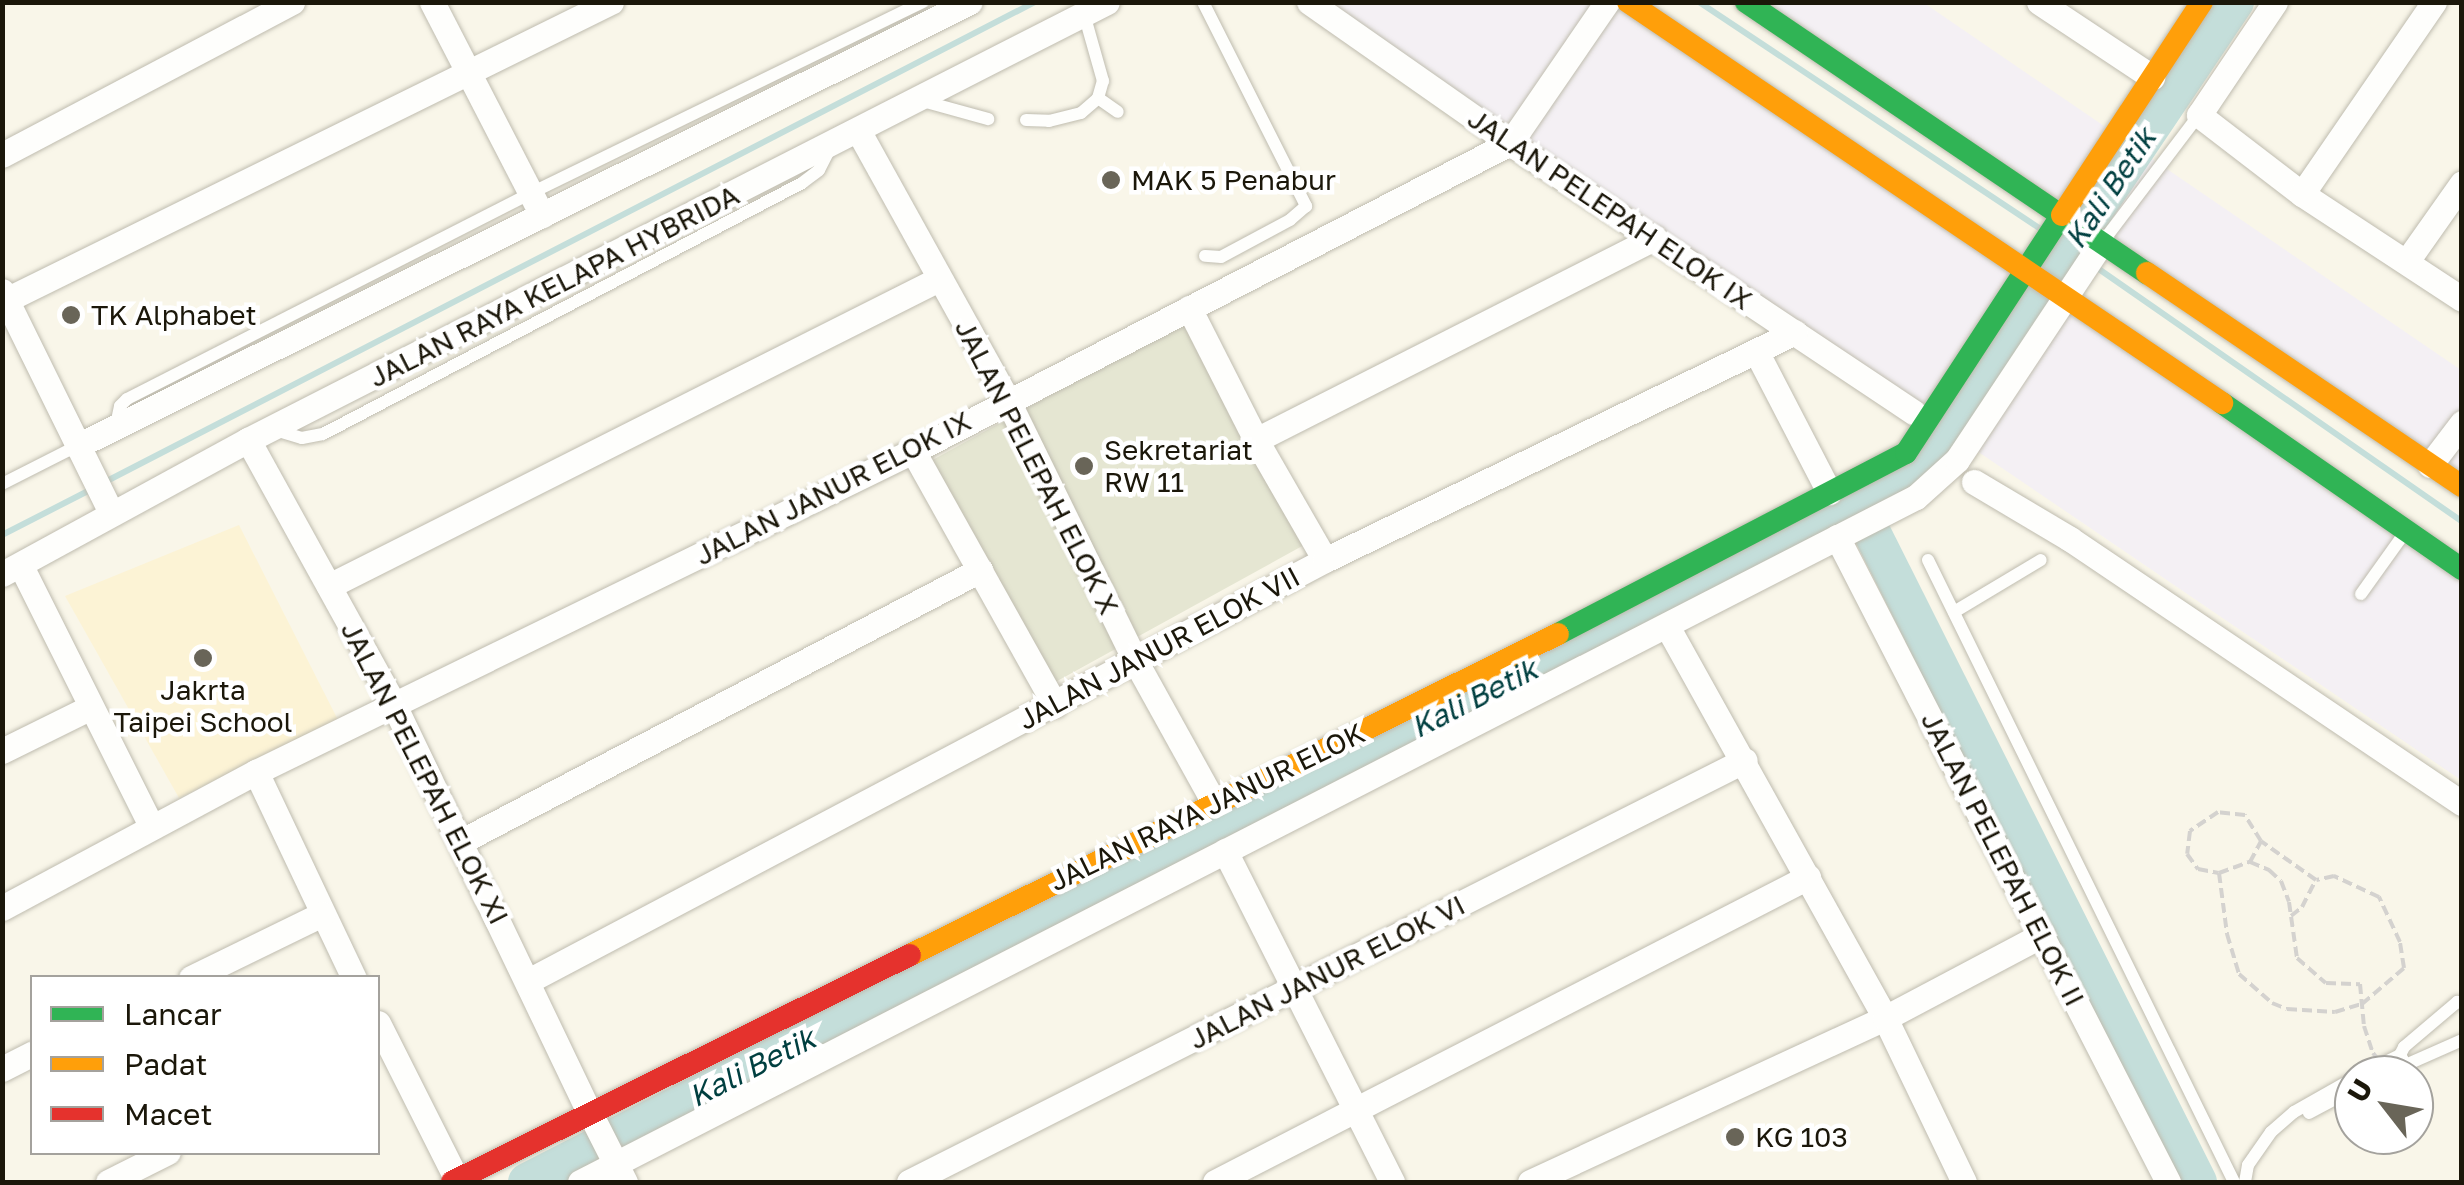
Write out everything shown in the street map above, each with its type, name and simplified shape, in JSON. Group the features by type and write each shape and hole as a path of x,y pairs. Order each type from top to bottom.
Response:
{"street":[{"path":"2,155 292,2"},
{"path":"432,2 536,204"},
{"path":"107,507 4,298 611,2"},
{"path":"80,454 116,427 536,204 970,2"},
{"name":"JALAN PELEPAH ELOK IX","path":"1310,2 1510,143 1914,412"},
{"name":"JALAN JANUR ELOK IX","path":"2,908 256,772 913,452 1007,399 1510,143 1606,2"},
{"path":"1628,2 2028,265 2462,569"},
{"path":"1746,2 2061,219 2462,486"},
{"path":"2039,2 2152,77"},
{"name":"JALAN RAYA JANUR ELOK","path":"455,1181 1515,656 1906,453 2202,2"},
{"path":"2275,2 2199,115 2302,194 2462,298"},
{"path":"2302,194 2434,2"},
{"name":"JALAN RAYA KELAPA HYBRIDA","path":"12,570 107,507 832,146 1096,8"},
{"name":"JALAN PELEPAH ELOK X","path":"859,132 1007,399 1136,662 1214,803"},
{"path":"2408,262 2462,183"},
{"path":"1256,440 1656,238"},
{"name":"JALAN RAYA JANUR ELOK","path":"580,1182 1916,497 1957,460 2097,243"},
{"path":"329,586 939,279"},
{"path":"1189,308 1256,440 1325,560"},
{"name":"JALAN JANUR ELOK VII","path":"530,980 1325,560 1795,332"},
{"path":"1756,351 1829,492"},
{"path":"2430,465 2462,423"},
{"name":"JALAN PELEPAH ELOK XI","path":"248,440 394,705 530,980 615,1164"},
{"path":"913,452 1055,704"},
{"path":"1974,482 2462,803"},
{"name":"JALAN PELEPAH ELOK II","path":"1840,535 2168,1182"},
{"path":"12,570 151,826"},
{"path":"460,842 980,570"},
{"path":"1667,626 1886,1018 1964,1182"},
{"path":"2,751 89,708"},
{"name":"JALAN JANUR ELOK VI","path":"909,1182 1745,760"},
{"path":"256,772 352,975"},
{"path":"1226,851 1392,1182"},
{"path":"1215,1182 1808,877"},
{"path":"196,975 322,914"},
{"path":"1530,1182 1886,1018 2042,935"},
{"path":"381,1038 455,1181"},
{"path":"2,1069 30,1055"},
{"path":"108,1182 162,1155"}],"lane":[{"path":"536,204 923,2"},
{"path":"1204,2 1306,206 1290,220 1221,257 1205,256"},
{"path":"1026,120 1050,122 1081,113 1098,98 1104,81 1096,8"},
{"path":"1098,98 1118,112"},
{"path":"919,100 988,120"},
{"path":"2097,243 2199,115"},
{"path":"2,484 80,454"},
{"path":"2361,594 2406,530"},
{"path":"1928,560 2234,1182"},
{"path":"1954,612 2041,560"},
{"path":"2409,1055 2446,1011 2462,1003"},
{"path":"2421,1055 2462,1040"},
{"path":"2245,1182 2248,1164 2271,1132 2294,1112 2334,1089"},
{"path":"2254,1182 2257,1167 2276,1137 2301,1117 2334,1100"}],"path":[{"path":"2219,872 2239,974 2253,989 2287,1008 2335,1012 2362,1004 2404,968 2400,942 2379,897 2334,876 2316,880 2261,841 2245,815 2218,812 2190,831 2187,854 2198,869 2219,872 2250,862 2261,841"},
{"path":"2250,862 2281,881 2292,946 2306,966 2326,983 2360,984 2364,1026 2378,1055"},
{"path":"2290,917 2302,907 2316,880"}],"shaded area":[{"path":"1315,3 1617,3 2018,276 1928,414"},
{"path":"1760,3 1924,3 2461,370 2461,478"},
{"path":"2068,309 2461,579 2461,780 1974,449"},
{"name":"Jakrta Taipei School","path":"239,525 338,720 179,798 65,596"}],"green space":[{"path":"1183,322 1304,545 1050,685 929,462"}],"waterway":[{"path":"103,483 1035,2"},
{"path":"1699,2 2041,229"},
{"name":"Kali Betik","path":"527,1182 1896,482 1931,454 2235,2"},
{"name":"Kali Betik","path":"2060,242 2083,257"},
{"path":"2093,265 2462,521"},
{"path":"2,535 92,489"},
{"path":"1856,501 2198,1182"}],"traffic: fast":[{"path":"1746,2 2147,273"},
{"path":"1558,634 1906,453 2062,215"},
{"path":"2222,403 2462,569"}],"traffic: slow":[{"path":"1628,2 2222,403"},
{"path":"2062,215 2202,2"},
{"path":"2147,273 2462,486"},
{"path":"910,955 1558,634"}],"traffic: jam":[{"path":"452,1182 910,955"}],"place":[{"name":"MAK 5 Penabur","path":"1111,180"},
{"name":"TK Alphabet","path":"71,315"},
{"name":"Sekretariat RW 11","path":"1084,466"},
{"name":"Jakrta Taipei School","path":"203,658"},
{"name":"KG 103","path":"1735,1137"}]}
